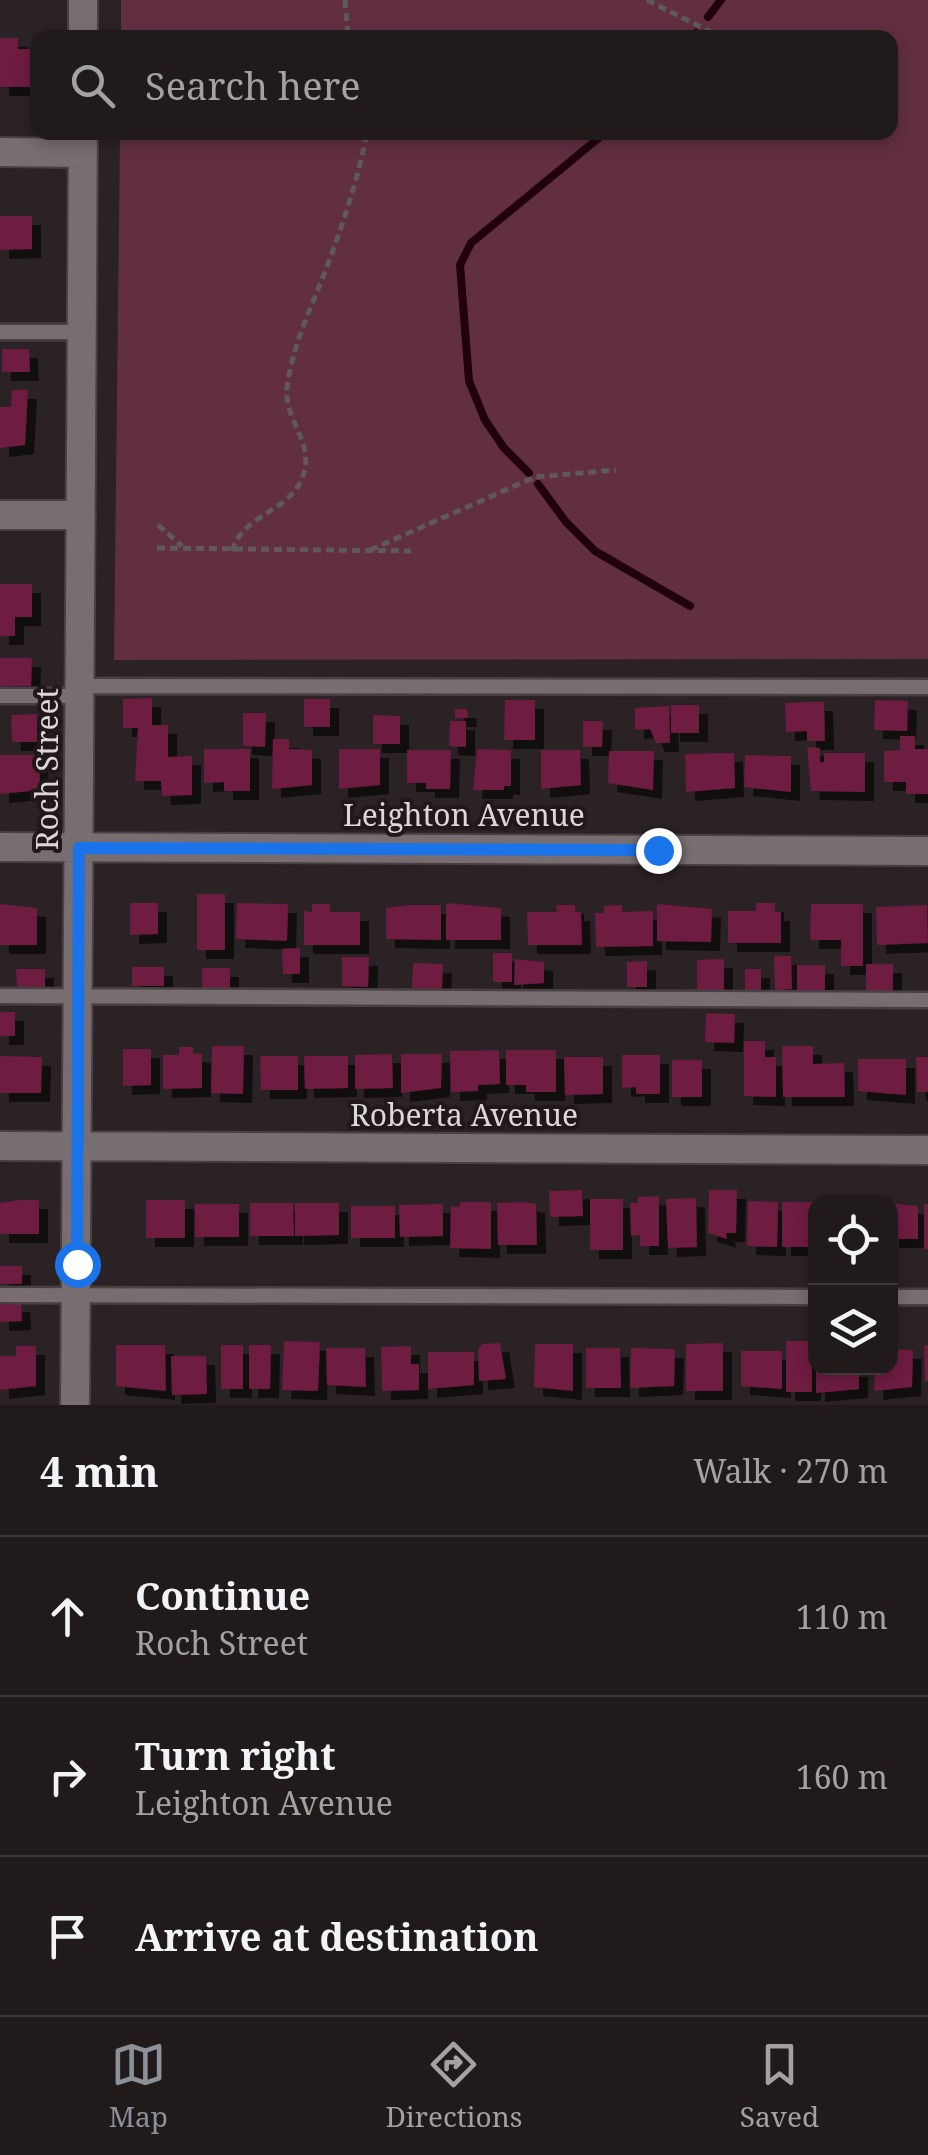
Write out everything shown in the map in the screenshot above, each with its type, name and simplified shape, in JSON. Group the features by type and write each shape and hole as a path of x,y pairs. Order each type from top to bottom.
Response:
{"street":[{"path":"84,0 84,30"},
{"path":"0,152 83,142"},
{"name":"Roch Street","path":"75,1405 83,142"},
{"path":"0,514 81,515"},
{"name":"Leighton Avenue","path":"0,847 928,850"},
{"name":"Roberta Avenue","path":"0,1146 928,1150"}],"lane":[{"path":"0,332 82,332"},
{"path":"0,696 81,691 928,687"},
{"path":"0,996 928,1000"},
{"path":"0,1295 808,1296"},
{"path":"898,1297 928,1297"}],"path":[{"path":"345,0 347,30"},
{"path":"647,0 707,30"},
{"path":"232,550 247,525 289,500 302,480 307,447 286,396 289,374 302,324 340,228 365,140"},
{"path":"370,550 535,478 616,470"},
{"path":"158,525 184,548"},
{"path":"157,548 412,551"}],"shaded area":[{"path":"121,0 928,0 928,659 114,660 120,140 898,140 898,30 121,30"}],"building":[{"path":"0,38 18,38 18,49 30,49 30,87 0,87"},
{"path":"0,216 32,216 32,249 0,250"},
{"path":"2,349 29,349 30,372 2,372"},
{"path":"12,390 28,390 25,445 0,448 0,407 11,407"},
{"path":"0,584 32,584 32,617 15,617 15,636 0,636"},
{"path":"0,658 32,658 31,686 0,686"},
{"path":"152,698 152,725 168,725 168,757 192,756 192,795 162,796 161,781 135,781 138,728 123,728 123,699"},
{"path":"304,699 330,699 330,727 304,727"},
{"path":"505,700 535,700 535,740 504,740"},
{"path":"875,700 908,701 907,731 874,730"},
{"path":"824,702 825,741 807,741 807,731 786,732 785,703"},
{"path":"671,705 699,705 699,733 671,733"},
{"path":"669,706 670,743 656,743 650,729 635,730 635,708"},
{"path":"455,709 467,709 468,718 455,718"},
{"path":"243,713 266,713 265,747 243,746"},
{"path":"37,714 37,742 12,742 11,715"},
{"path":"373,715 400,716 400,744 373,744"},
{"path":"450,721 466,721 466,747 449,746"},
{"path":"583,721 603,721 602,747 583,747"},
{"path":"900,736 915,736 915,749 928,749 928,794 906,794 906,782 884,782 884,751 900,750"},
{"path":"273,739 289,739 289,749 312,750 312,785 272,789"},
{"path":"807,747 820,748 820,762 824,762 824,753 865,753 865,792 811,791"},
{"path":"204,749 250,749 250,791 224,791 224,782 204,783"},
{"path":"339,749 380,749 380,785 339,789"},
{"path":"477,749 511,750 511,786 504,786 504,790 473,790"},
{"path":"407,750 451,750 450,789 426,789 426,783 407,783"},
{"path":"541,750 580,750 581,785 541,789"},
{"path":"609,751 654,751 653,790 608,783"},
{"path":"734,753 735,788 686,792 685,754"},
{"path":"0,755 39,755 40,790 0,794"},
{"path":"745,755 791,756 791,792 744,787"},
{"path":"197,894 225,894 225,950 197,950"},
{"path":"130,903 158,903 158,934 130,935"},
{"path":"237,903 288,904 287,941 236,939"},
{"path":"446,903 501,908 501,940 446,940"},
{"path":"756,903 775,903 775,912 781,912 781,943 728,943 728,911 756,911"},
{"path":"0,904 37,908 37,945 0,945"},
{"path":"312,904 330,904 330,912 360,912 360,945 304,945 304,911 312,912"},
{"path":"657,904 712,909 711,942 657,941"},
{"path":"811,904 863,904 863,966 841,966 841,940 810,940"},
{"path":"441,905 441,940 386,939 386,908"},
{"path":"556,905 575,905 575,912 581,912 582,945 528,945 527,912 557,912"},
{"path":"622,905 622,912 653,911 653,946 596,947 595,913 604,913 604,906"},
{"path":"927,905 928,943 877,945 876,907"},
{"path":"300,948 300,974 283,974 282,949"},
{"path":"493,953 512,953 512,982 493,982"},
{"path":"774,956 791,956 792,989 775,990"},
{"path":"342,957 369,957 368,987 342,986"},
{"path":"515,959 544,962 544,983 514,985"},
{"path":"724,959 724,990 697,990 697,960"},
{"path":"647,961 647,987 627,987 627,962"},
{"path":"413,963 443,964 442,989 412,988"},
{"path":"866,964 893,964 893,991 866,991"},
{"path":"797,965 825,965 825,991 797,991"},
{"path":"132,967 164,967 164,986 132,986"},
{"path":"202,968 230,968 230,988 202,988"},
{"path":"16,969 45,969 45,987 17,988"},
{"path":"745,969 761,969 761,990 745,990"},
{"path":"0,1012 15,1012 15,1036 0,1036"},
{"path":"706,1013 735,1014 734,1043 705,1042"},
{"path":"744,1041 765,1041 765,1057 776,1057 776,1097 744,1096"},
{"path":"212,1046 244,1046 243,1094 211,1093"},
{"path":"782,1046 813,1046 813,1064 844,1063 845,1097 783,1097"},
{"path":"179,1047 193,1047 193,1053 202,1054 202,1088 163,1089 163,1055 179,1055"},
{"path":"123,1049 151,1049 151,1085 123,1086"},
{"path":"499,1050 500,1084 478,1085 478,1091 451,1092 450,1051"},
{"path":"506,1050 556,1050 556,1092 526,1092 526,1085 506,1085"},
{"path":"392,1054 393,1088 355,1089 355,1055"},
{"path":"401,1054 442,1054 441,1088 401,1093"},
{"path":"622,1055 660,1055 660,1094 636,1094 636,1087 622,1088"},
{"path":"0,1056 42,1057 41,1093 0,1093"},
{"path":"260,1056 298,1056 298,1090 261,1090"},
{"path":"304,1056 348,1056 348,1088 305,1089"},
{"path":"564,1057 603,1057 603,1094 565,1095"},
{"path":"916,1057 928,1057 928,1092 917,1092"},
{"path":"858,1059 906,1059 906,1095 858,1091"},
{"path":"672,1060 702,1060 702,1097 672,1097"},
{"path":"582,1190 583,1216 550,1217 549,1191"},
{"path":"709,1190 737,1190 736,1233 726,1233 727,1239 708,1233"},
{"path":"659,1196 659,1246 640,1246 640,1235 631,1236 630,1203 638,1203 638,1197"},
{"path":"696,1198 697,1247 668,1248 666,1199"},
{"path":"590,1199 623,1199 623,1250 590,1250"},
{"path":"39,1200 39,1234 0,1234 0,1203"},
{"path":"146,1200 185,1200 185,1238 146,1238"},
{"path":"748,1201 778,1202 777,1247 747,1246"},
{"path":"460,1202 491,1202 491,1249 450,1248 451,1206 460,1207"},
{"path":"782,1202 808,1202 808,1247 782,1247"},
{"path":"250,1203 293,1203 294,1236 250,1236"},
{"path":"295,1203 339,1203 339,1235 295,1236"},
{"path":"497,1203 536,1204 537,1245 498,1245"},
{"path":"195,1204 239,1204 239,1237 195,1237"},
{"path":"443,1204 443,1236 400,1237 399,1205"},
{"path":"898,1204 918,1206 918,1239 898,1239"},
{"path":"924,1204 928,1204 928,1249 924,1249"},
{"path":"351,1206 395,1206 395,1238 351,1238"},
{"path":"0,1266 22,1266 22,1284 0,1284"},
{"path":"21,1303 22,1321 0,1322 0,1304"},
{"path":"284,1341 320,1342 318,1391 282,1390"},
{"path":"786,1341 808,1341 812,1392 786,1392"},
{"path":"500,1343 506,1379 479,1381 478,1349 482,1344"},
{"path":"723,1343 723,1391 686,1391 686,1344"},
{"path":"535,1344 573,1344 573,1391 534,1387"},
{"path":"116,1345 165,1345 166,1391 116,1386"},
{"path":"221,1345 243,1345 243,1389 221,1389"},
{"path":"249,1345 271,1345 270,1389 249,1389"},
{"path":"924,1345 928,1345 928,1381 925,1381"},
{"path":"16,1346 36,1346 36,1386 0,1390 0,1356 16,1356"},
{"path":"411,1346 411,1364 419,1364 419,1390 382,1391 381,1347"},
{"path":"326,1348 365,1348 366,1387 327,1385"},
{"path":"586,1348 620,1348 621,1388 586,1388"},
{"path":"631,1348 675,1349 674,1386 630,1388"},
{"path":"898,1349 913,1350 912,1387 874,1391 875,1375 898,1375"},
{"path":"741,1351 782,1351 782,1389 741,1386"},
{"path":"428,1352 474,1352 474,1385 428,1389"},
{"path":"171,1356 206,1356 207,1394 172,1395"},
{"path":"816,1375 859,1375 859,1389 816,1393"}],"waterway":[{"path":"708,17 721,0"},
{"path":"529,473 504,448 485,420 469,381 460,265 471,243 596,140"},
{"path":"538,484 566,522 595,551 690,606"}],"route":[{"path":"77,1264 79,848 658,850"}]}
